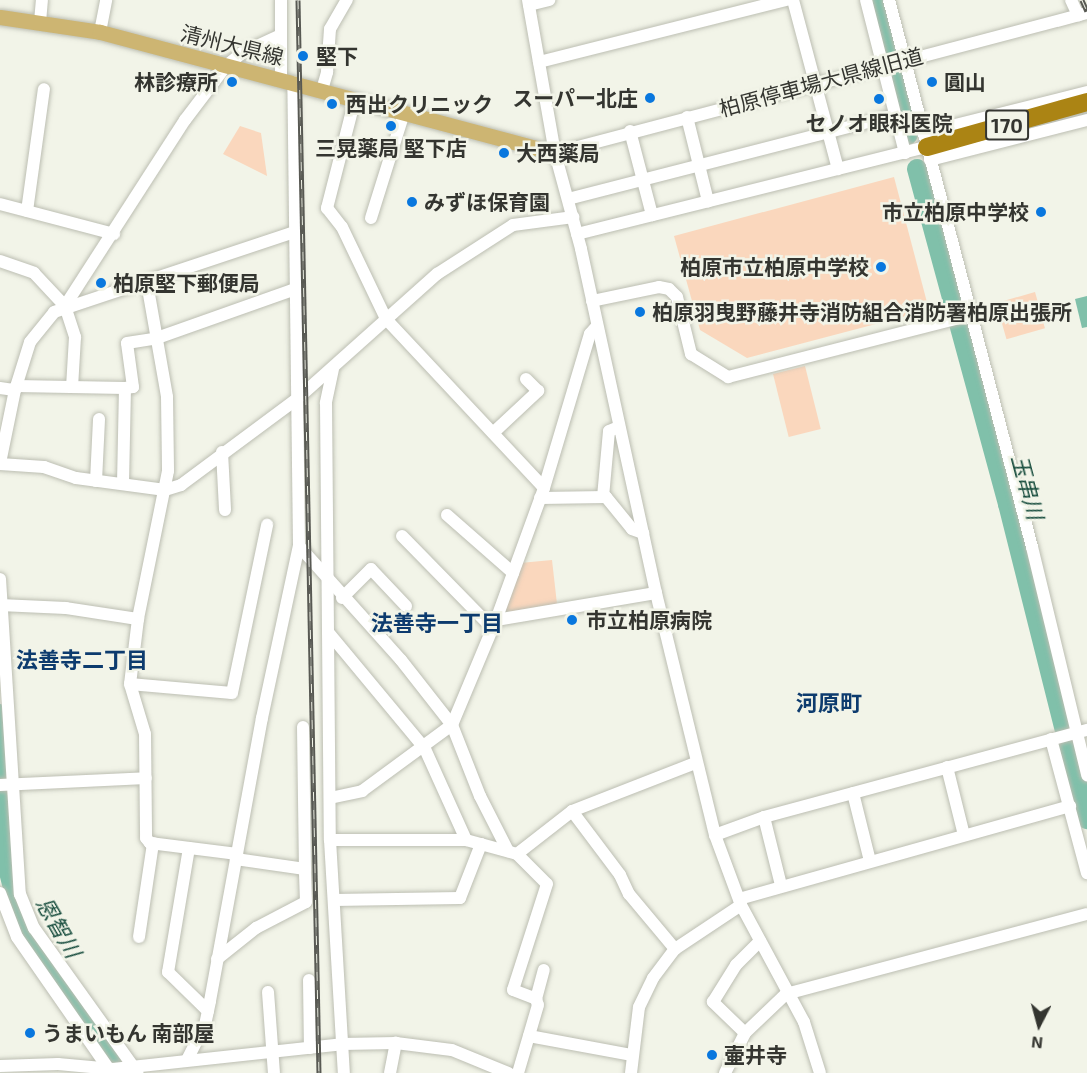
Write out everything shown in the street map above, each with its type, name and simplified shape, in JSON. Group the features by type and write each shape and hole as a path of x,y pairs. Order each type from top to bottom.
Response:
{"highway":[{"name":"170","path":"927,147 1087,102"}],"main road":[{"name":"清州大県線","path":"0,17 100,32 555,153"}],"street":[{"path":"40,22 42,0"},
{"path":"100,32 106,0"},
{"path":"189,1064 208,1011 236,856 299,546 294,232 287,81 281,35 281,0"},
{"path":"322,90 327,72 330,29 347,0"},
{"path":"549,0 529,2 555,153 577,234 695,763 714,835 740,902 786,994 804,1022 820,1073"},
{"path":"539,62 786,0"},
{"path":"793,0 838,169"},
{"path":"866,0 927,147 1032,547 1068,735 1070,806 1087,873"},
{"path":"890,0 894,115 905,153"},
{"path":"1071,0 1083,14"},
{"name":"柏原停車場大県線旧道","path":"555,153 1083,14"},
{"path":"65,306 114,234 185,120 226,66 242,53 281,35"},
{"path":"27,211 44,89"},
{"path":"577,234 927,147 1087,92"},
{"path":"356,99 327,208 342,227 386,320 493,433 542,493 603,497 632,529 643,533"},
{"path":"371,218 404,113"},
{"path":"568,199 894,115"},
{"path":"687,117 708,201"},
{"path":"927,147 1087,120"},
{"path":"630,132 652,216"},
{"path":"0,204 114,234"},
{"path":"294,232 147,283 65,306 54,312 30,342 16,388 0,463 44,467 96,481 165,490 181,485 222,452 297,399 436,274 513,225 573,217"},
{"path":"0,261 34,273 65,306 75,337 72,387"},
{"path":"147,283 167,397 165,490 138,619 130,684 145,734 146,838 153,843 305,868"},
{"path":"592,301 659,287 669,289 677,297 692,354 728,377 971,315"},
{"path":"0,388 133,387 128,343 157,338 295,289"},
{"path":"330,798 362,791 425,748 452,725 513,573 542,493 590,334 597,326"},
{"path":"333,369 326,403 330,840 344,1073"},
{"path":"493,433 538,391 526,379"},
{"path":"123,484 125,388"},
{"path":"96,481 99,419"},
{"path":"603,497 609,431 619,427"},
{"path":"222,452 225,510"},
{"path":"447,515 513,573"},
{"path":"130,684 232,693 267,525"},
{"path":"402,536 494,624"},
{"path":"299,546 342,598 401,660 452,725 480,796 512,852 547,884 513,990 536,999"},
{"path":"342,598 371,569 405,606"},
{"path":"0,579 8,785 18,876 27,912 47,947 134,1069"},
{"path":"494,624 656,593"},
{"path":"1,605 66,608 138,619"},
{"path":"328,632 425,748 466,840"},
{"path":"217,959 256,928 306,902 303,727"},
{"path":"714,835 764,818 1068,735"},
{"path":"1068,735 1087,775"},
{"path":"330,840 466,840 512,852 572,811 695,763"},
{"path":"947,768 964,835"},
{"path":"8,785 146,778"},
{"path":"853,793 870,861"},
{"path":"631,1073 639,1007 653,978 675,949 740,902 781,885 1070,806"},
{"path":"572,811 620,875 629,894 675,949"},
{"path":"764,818 781,885"},
{"path":"139,937 153,843"},
{"path":"334,900 459,898 481,844"},
{"path":"189,848 168,972 208,1011"},
{"path":"0,893 17,938 111,1070"},
{"path":"725,1073 745,1033 786,994 1087,914"},
{"path":"745,1033 713,1002 736,965 760,941"},
{"path":"518,1073 537,1011 536,999 544,970"},
{"path":"309,980 310,1048"},
{"path":"268,992 274,1073"},
{"path":"529,1036 632,1055"},
{"path":"0,1066 58,1064 111,1070 134,1069 342,1044 396,1043 452,1050 508,1073"},
{"path":"390,1073 396,1043"}],"shaded area":[{"path":"240,126 261,133 267,176 223,154"},
{"path":"894,177 929,310 747,358 700,330 674,236"},
{"path":"1035,292 1039,306 1001,317 997,303"},
{"path":"1087,296 1087,327 1082,328 1075,299"},
{"path":"1040,311 1045,328 1007,339 1002,322"},
{"path":"805,366 821,429 789,437 773,374"},
{"path":"552,560 557,604 502,613 520,563"}],"waterway":[{"name":"玉串川","path":"878,0 908,135"},
{"name":"玉串川","path":"917,169 1008,504 1087,819"},
{"name":"恩智川","path":"0,714 9,872 20,916 123,1073"}],"railway":[{"path":"298,0 319,1073"},
{"path":"1082,0 1087,11"}],"place":[{"name":"堅下","path":"303,56"},
{"name":"林診療所","path":"232,82"},
{"name":"圓山","path":"932,82"},
{"name":"スーパー北庄","path":"650,98"},
{"name":"セノオ眼科医院","path":"879,99"},
{"name":"西出クリニック","path":"332,104"},
{"name":"三晃薬局 堅下店","path":"391,126"},
{"name":"大西薬局","path":"504,153"},
{"name":"みずほ保育園","path":"412,202"},
{"name":"市立柏原中学校","path":"1041,212"},
{"name":"柏原市立柏原中学校","path":"881,267"},
{"name":"柏原堅下郵便局","path":"101,283"},
{"name":"柏原羽曳野藤井寺消防組合消防署柏原出張所","path":"640,312"},
{"name":"市立柏原病院","path":"572,620"},
{"name":"うまいもん 南部屋","path":"30,1033"},
{"name":"壷井寺","path":"712,1055"}],"district":[{"name":"法善寺一丁目","path":"437,623"},
{"name":"法善寺二丁目","path":"82,660"},
{"name":"河原町","path":"829,703"}]}
